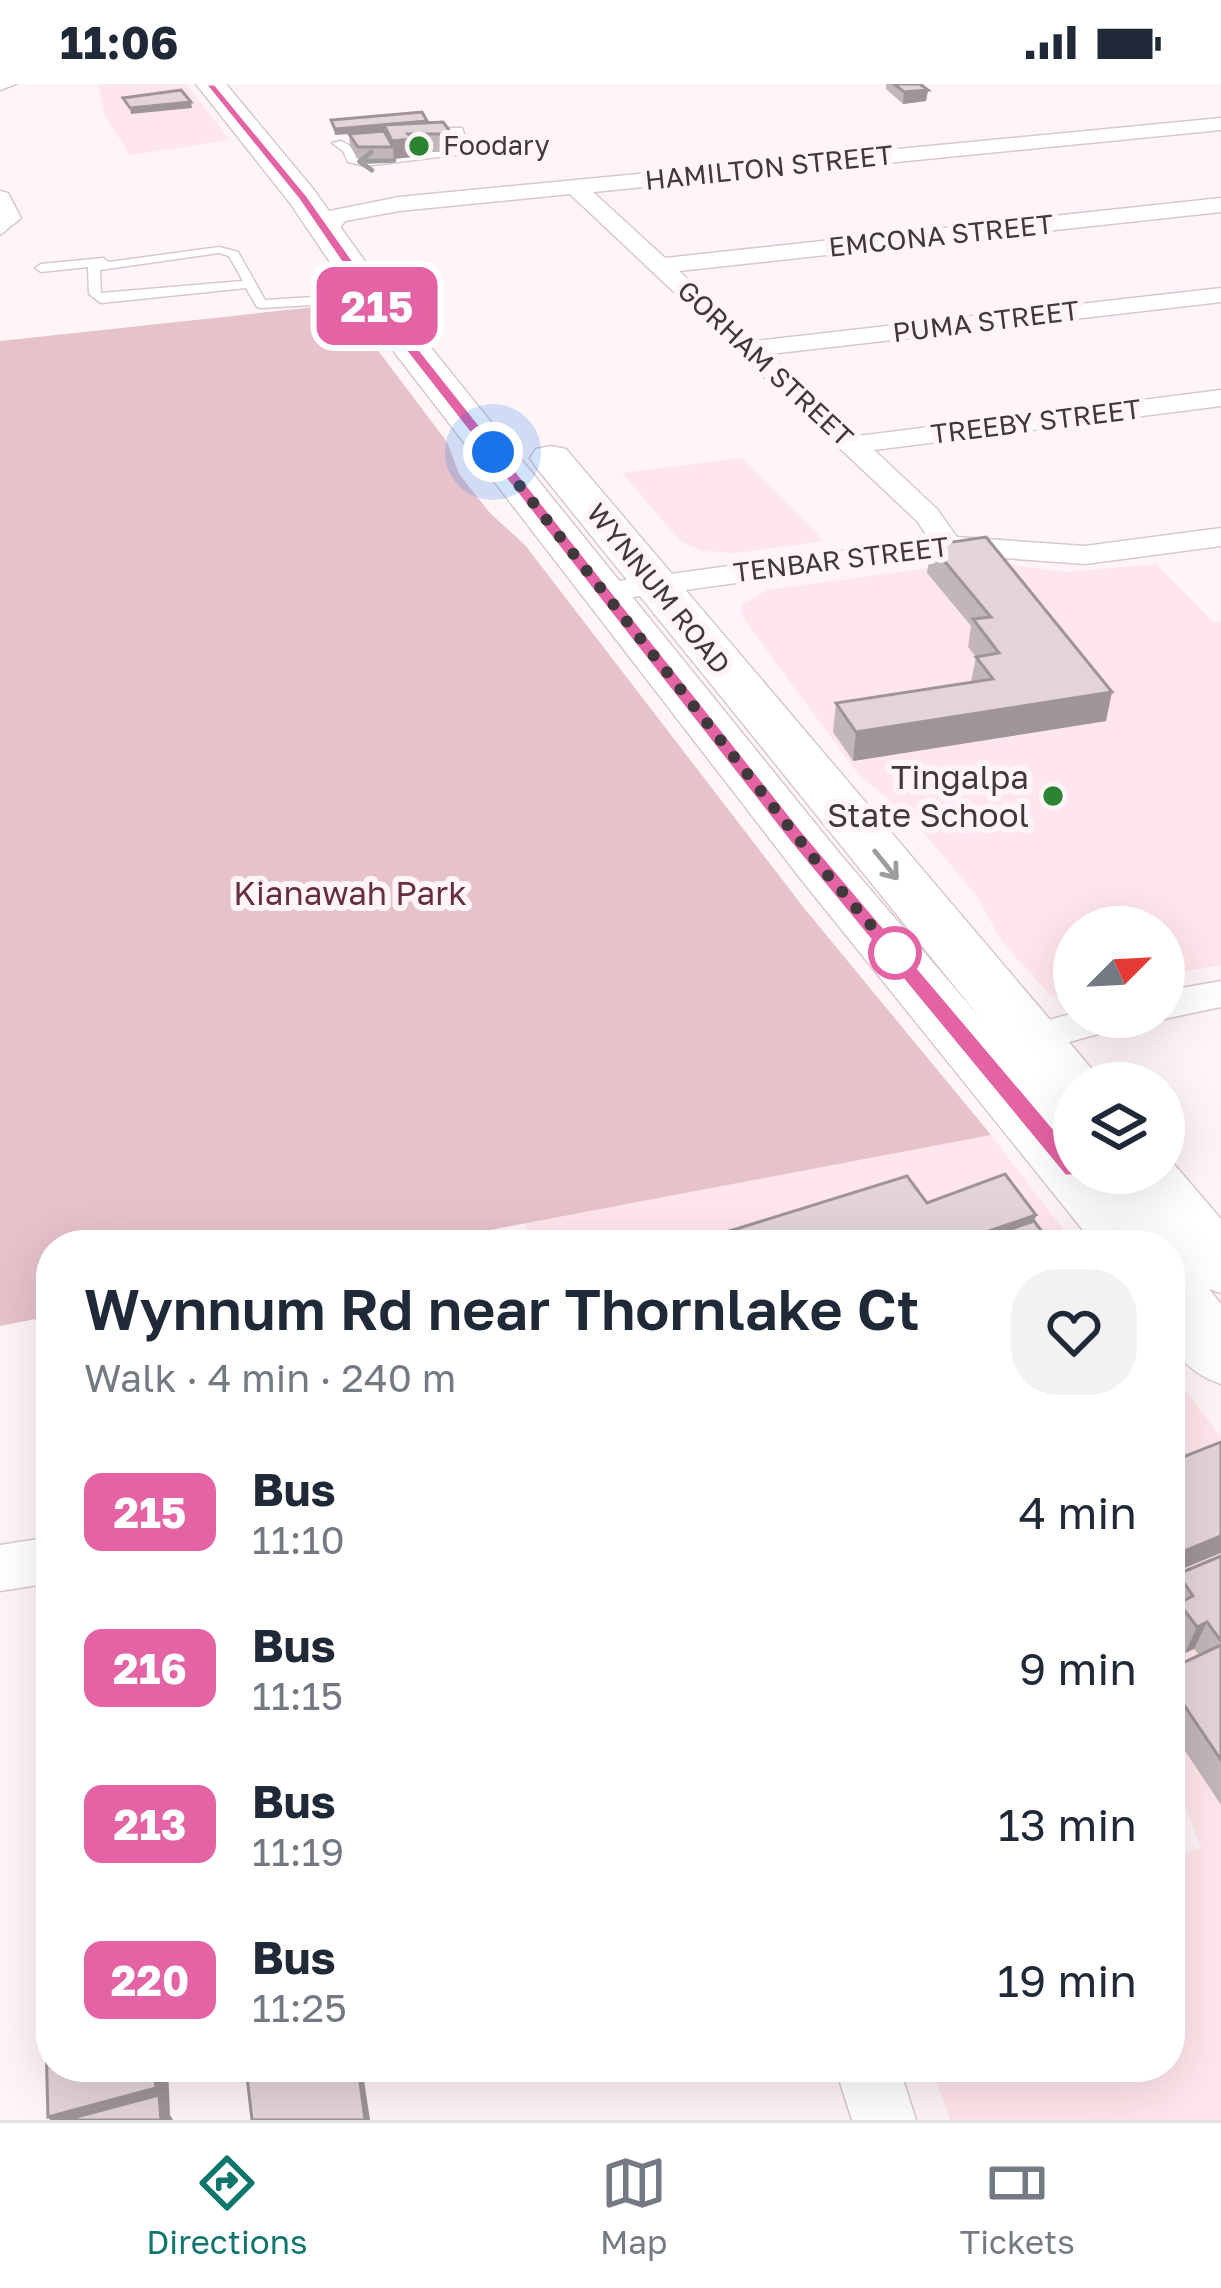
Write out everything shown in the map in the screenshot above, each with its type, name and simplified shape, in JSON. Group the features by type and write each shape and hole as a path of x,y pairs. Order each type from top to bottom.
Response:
{"main road":[{"name":"WYNNUM ROAD","path":"211,84 414,294 449,366 491,388"},
{"name":"WYNNUM ROAD","path":"248,84 340,221 358,281 449,366 630,589 1053,1066"},
{"name":"WYNNUM ROAD","path":"532,436 630,589 820,866 1053,1145"},
{"name":"WYNNUM ROAD","path":"1093,1194 1121,1230"},
{"path":"1161,1194 1221,1266"},
{"path":"1185,1310 1221,1355"}],"street":[{"name":"HAMILTON STREET","path":"340,221 575,188 1221,124"},
{"name":"GORHAM STREET","path":"575,188 927,515 948,545"},
{"path":"0,198 10,218 0,228"},
{"name":"EMCONA STREET","path":"660,266 1221,206"},
{"name":"PUMA STREET","path":"751,349 1221,295"},
{"name":"TREEBY STREET","path":"851,445 1221,398"},
{"name":"TENBAR STREET","path":"630,589 948,545 1085,555 1221,537"},
{"path":"1185,1001 1221,994"},
{"path":"1030,1039 1053,1033"},
{"path":"0,1568 36,1562"},
{"path":"872,2082 884,2120"}],"lane":[{"path":"337,143 348,149 352,160 365,163 466,151 458,130 440,130"},
{"path":"41,268 219,250 234,254 261,304 346,299"},
{"path":"103,262 94,267 95,294 101,299 250,284"},
{"path":"96,322 101,299"}],"shaded area":[{"path":"98,84 186,84 230,140 130,155 105,116"},
{"path":"742,458 824,541 736,553 702,551 681,542 622,473"},
{"path":"979,561 1068,572 1156,564 1213,622 1221,621 1221,965 1185,971 1185,906 1053,906 1051,996 1001,941 979,899 911,818 858,774 743,618 741,605 767,590"},
{"path":"991,1135 1064,1230 527,1230 525,1222"},
{"path":"1185,1390 1221,1437 1221,2120 950,2120 936,2082 1185,2082 1185,1853 1201,1848 1185,1806"}],"green space":[{"name":"Kianawah Park","path":"343,304 447,442 459,474 490,513 525,545 804,908 991,1135 490,1230 36,1230 36,1319 0,1326 0,341"}],"building":[{"path":"894,84 920,84 928,90 904,92"},
{"path":"181,90 191,102 130,108 123,98"},
{"path":"422,112 427,121 335,129 331,120"},
{"path":"443,122 452,134 408,134 412,139 392,141 384,125"},
{"path":"384,131 393,147 358,147 349,134"},
{"path":"986,537 1112,692 856,732 836,703 993,679 976,657 999,653 973,619 991,617 931,545"},
{"path":"1005,1174 1036,1215 992,1230 733,1230 907,1176 927,1203"},
{"path":"1034,1221 1041,1230 1008,1230"},
{"path":"1221,1442 1221,1536 1185,1551 1185,1456"},
{"path":"1221,1556 1221,1641 1207,1622 1197,1627 1185,1611 1185,1600 1193,1596 1185,1584 1185,1571"},
{"path":"1221,1645 1221,1760 1185,1706 1185,1662"},
{"path":"47,2082 155,2082 156,2088 48,2117"},
{"path":"248,2082 360,2082 365,2120 252,2120"},
{"path":"159,2095 161,2120 65,2120"}],"bus line":[{"name":"215","path":"211,84 302,197 358,281 796,836 1053,1144"}],"place":[{"name":"Foodary","path":"419,146"},
{"name":"Tingalpa State School","path":"1053,796"}],"route":[{"path":"493,452 820,866 895,953"}]}
